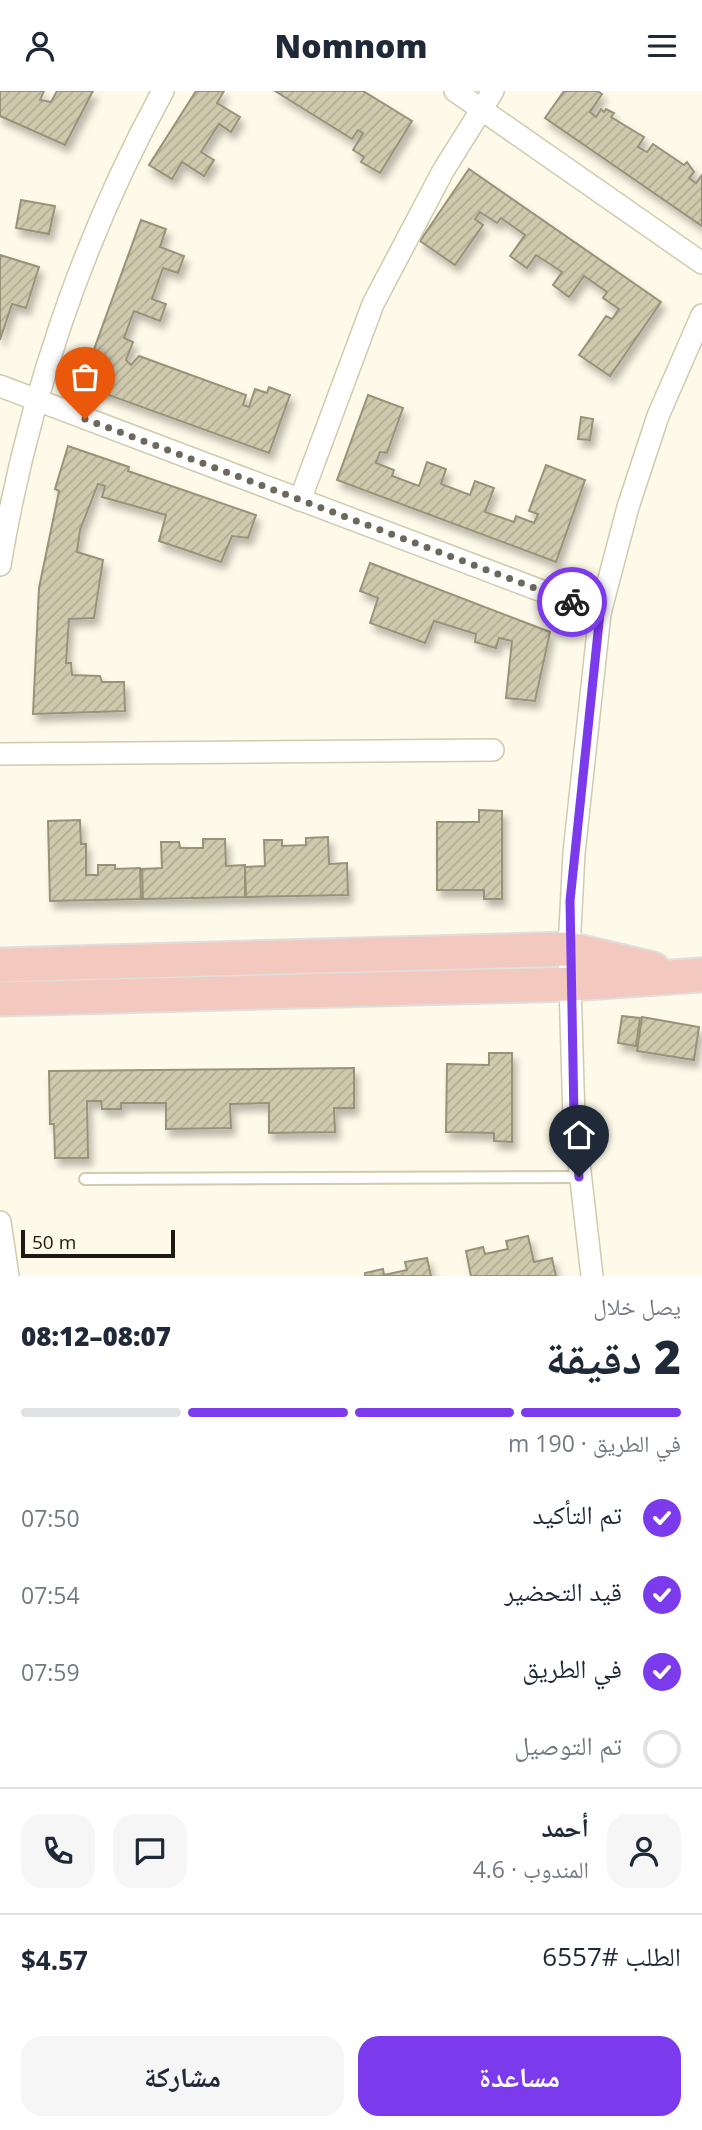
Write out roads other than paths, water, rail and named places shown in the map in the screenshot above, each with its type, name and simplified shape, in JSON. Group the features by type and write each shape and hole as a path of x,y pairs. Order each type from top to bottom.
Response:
{"main road":[{"path":"0,965 569,949 692,975"},
{"path":"0,999 570,984 692,975"}],"street":[{"path":"0,565 8,517 37,401 73,293 119,181 163,91"},
{"path":"455,91 702,264"},
{"path":"299,500 373,304 443,171 493,91"},
{"path":"592,1276 574,1118 569,949 574,853 600,613 628,506 658,416 702,315"},
{"path":"0,386 600,613"},
{"path":"0,754 493,751"},
{"path":"0,1222 8,1276"}],"lane":[{"path":"85,1179 579,1177"}]}
